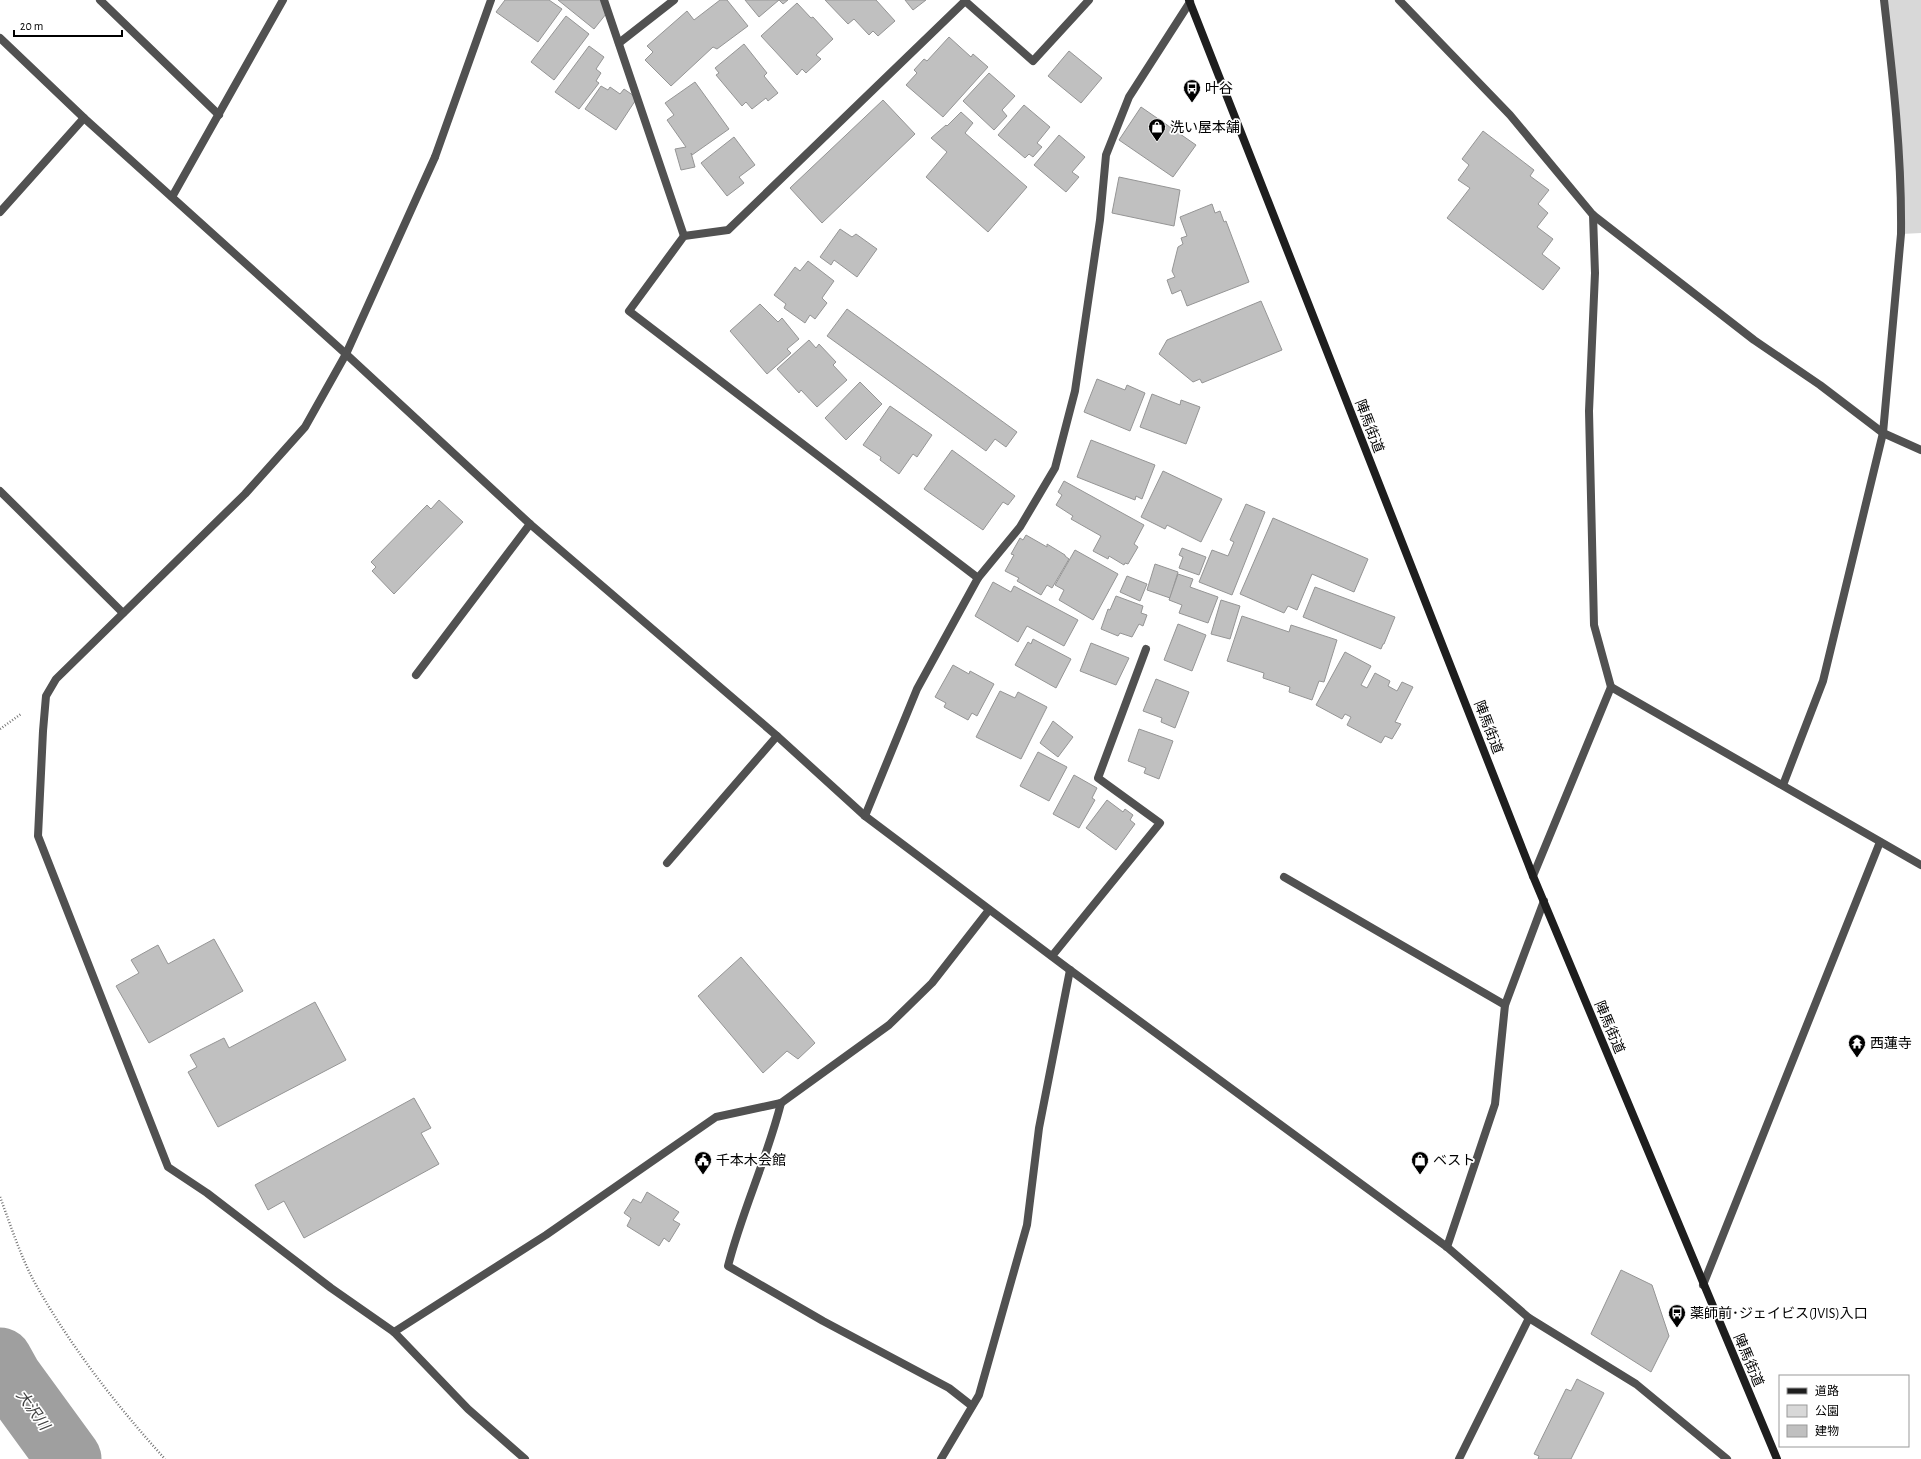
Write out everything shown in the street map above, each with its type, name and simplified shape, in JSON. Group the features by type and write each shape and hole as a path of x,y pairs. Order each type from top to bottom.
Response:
{"main road":[{"name":"陣馬街道","path":"1189,1 1533,876 1777,1459"}],"street":[{"path":"100,0 219,115"},
{"path":"172,197 283,0"},
{"path":"491,0 435,157 346,354 305,427 245,494 56,679 46,696 38,836 168,1167 207,1193 331,1288 394,1332 468,1409 525,1459"},
{"path":"604,0 684,236"},
{"path":"619,43 674,0"},
{"path":"978,578 629,311 684,236 728,230 965,1 1033,61 1089,0"},
{"path":"1399,0 1510,115 1593,215 1754,340 1820,385 1883,433 1921,450"},
{"path":"1783,785 1824,681 1883,433 1901,234 1901,207 1894,94 1884,0"},
{"path":"865,816 917,689 978,578 1020,527 1055,468 1075,390 1100,220 1106,155 1129,98 1189,1"},
{"path":"0,38 84,118 346,354 530,524 777,736 865,816 1070,970 1448,1247 1529,1318 1636,1384 1727,1459"},
{"path":"0,212 84,118"},
{"path":"1533,876 1611,687 1594,625 1589,411 1595,273 1593,215"},
{"path":"0,491 123,613"},
{"path":"416,675 530,524"},
{"path":"1052,956 1160,823 1098,778 1146,649"},
{"path":"1611,687 1921,865"},
{"path":"667,863 777,736"},
{"path":"1703,1285 1880,842"},
{"path":"1284,876 1505,1005"},
{"path":"1448,1247 1495,1104 1505,1005 1544,901"},
{"path":"394,1332 546,1234 716,1117 781,1103 889,1025 932,983 989,910"},
{"path":"940,1459 979,1395 1028,1225 1039,1128 1070,970"},
{"path":"781,1103 776,1123 749,1196 728,1266 823,1321 949,1388 972,1406"},
{"path":"1459,1459 1529,1318"}],"path":[{"path":"0,1197 36,1284 68,1338 105,1389 165,1459"}],"green space":[{"path":"1883,0 1921,0 1921,233 1901,234 1901,207"}],"building":[{"path":"505,0 549,0 562,9 538,42 496,12"},
{"path":"558,0 601,0 606,14 594,29"},
{"path":"720,0 727,0 748,26 717,49 713,47 671,86 645,60 653,52 647,46 687,11 694,20"},
{"path":"745,0 779,0 759,17"},
{"path":"779,0 788,0 783,4"},
{"path":"825,0 876,0 895,21 878,36 873,31 869,35 854,19 848,24"},
{"path":"905,0 926,0 913,10"},
{"path":"797,3 811,18 813,17 833,39 816,55 821,59 806,73 802,69 797,75 761,36"},
{"path":"566,16 589,34 554,80 531,62"},
{"path":"949,37 971,57 973,54 988,67 943,117 906,85 917,73 914,70 924,59 927,61"},
{"path":"744,44 767,73 764,76 778,93 768,101 766,98 752,109 746,102 742,106 716,75 719,73 715,68"},
{"path":"589,46 604,57 596,69 601,73 596,81 599,83 579,109 555,92"},
{"path":"1069,51 1102,78 1081,103 1048,76"},
{"path":"989,73 1015,96 1002,110 1007,116 994,130 963,101"},
{"path":"695,82 729,129 692,155 691,153 695,167 681,170 675,149 686,147 667,120 674,115 665,103"},
{"path":"601,86 608,90 610,87 620,94 624,89 637,98 616,130 585,109"},
{"path":"883,100 915,134 822,223 790,188"},
{"path":"1024,105 1050,127 1037,143 1042,147 1033,157 1029,154 1025,158 998,135"},
{"name":"洗い屋本舗","path":"1141,107 1196,145 1173,177 1119,140"},
{"path":"961,112 973,123 965,133 1027,187 988,232 926,177 947,152 931,138 946,125 947,126"},
{"path":"1483,131 1534,170 1530,176 1549,190 1538,204 1548,213 1537,227 1553,239 1542,254 1560,268 1543,290 1447,218 1470,188 1458,180 1469,165 1462,159"},
{"path":"1059,135 1085,157 1072,172 1079,177 1066,192 1034,165"},
{"path":"734,137 755,165 739,177 744,183 727,196 701,163"},
{"path":"1119,177 1180,190 1174,226 1112,213"},
{"path":"1212,204 1215,213 1220,211 1224,222 1226,221 1249,282 1187,306 1181,290 1172,294 1167,280 1175,277 1172,271 1178,247 1183,244 1181,238 1187,236 1180,217"},
{"path":"840,229 852,237 856,234 877,249 857,277 834,260 831,265 820,257"},
{"path":"808,261 834,281 822,298 827,303 815,319 810,315 805,323 784,308 786,304 774,295 795,267 800,271"},
{"path":"1261,301 1282,350 1202,383 1200,379 1193,382 1159,354 1167,340"},
{"path":"760,304 778,322 782,318 799,339 787,349 791,353 767,374 730,331"},
{"path":"847,309 1017,432 1006,447 995,439 986,451 827,336"},
{"path":"809,340 816,348 819,344 836,362 833,365 847,380 817,407 801,390 799,393 777,369"},
{"path":"1097,379 1125,390 1127,385 1145,393 1130,431 1084,412"},
{"path":"860,382 882,404 846,440 825,418"},
{"path":"1152,394 1180,405 1181,400 1200,407 1186,444 1140,427"},
{"path":"890,406 932,435 917,457 913,454 899,474 880,460 881,457 863,445"},
{"path":"1091,440 1155,465 1142,499 1136,496 1135,500 1077,477"},
{"path":"952,450 1015,496 1008,505 1003,502 983,530 924,489"},
{"path":"1163,471 1222,499 1201,542 1167,525 1165,529 1141,517"},
{"path":"1064,481 1144,525 1134,544 1138,547 1128,564 1125,563 1124,565 1109,556 1108,559 1093,551 1101,536 1071,519 1073,516 1056,505 1062,495 1058,492"},
{"path":"439,500 463,522 394,594 372,571 376,567 371,562 427,505 431,509"},
{"path":"1246,504 1265,512 1232,595 1199,582 1212,550 1228,556 1234,542 1230,540"},
{"path":"1273,518 1368,559 1354,592 1312,574 1297,610 1288,606 1284,613 1240,594"},
{"path":"1026,535 1047,547 1047,544 1069,559 1052,588 1047,585 1041,595 1017,581 1019,578 1005,571 1014,555 1011,554 1020,538 1023,540"},
{"path":"1182,548 1206,557 1199,575 1179,568 1183,557 1179,555"},
{"path":"1075,550 1118,574 1093,620 1059,600 1064,590 1055,585"},
{"path":"1155,564 1178,572 1170,598 1147,590"},
{"path":"1178,574 1193,579 1190,587 1218,597 1208,623 1179,613 1182,605 1169,600"},
{"path":"1127,576 1147,584 1140,601 1120,592"},
{"path":"993,582 1011,592 1014,586 1078,620 1064,646 1027,626 1018,642 975,616"},
{"path":"1315,587 1395,617 1381,649 1303,617"},
{"path":"1116,596 1143,606 1141,613 1147,615 1143,626 1139,624 1132,637 1120,633 1118,636 1101,629 1108,609 1110,610"},
{"path":"1221,600 1240,606 1230,639 1211,634"},
{"path":"1242,616 1289,632 1291,625 1337,640 1324,682 1319,681 1312,700 1289,692 1290,687 1263,678 1264,673 1227,661"},
{"path":"1178,624 1206,635 1192,671 1164,660"},
{"path":"1033,639 1071,659 1056,688 1015,665 1028,642 1031,644"},
{"path":"1091,643 1129,658 1116,685 1080,671"},
{"path":"1345,652 1371,666 1361,685 1367,688 1375,673 1390,681 1388,686 1397,691 1402,682 1413,687 1395,722 1401,724 1392,739 1385,736 1381,743 1347,725 1351,717 1345,714 1342,719 1316,705"},
{"path":"953,665 969,674 970,671 994,684 977,716 972,713 968,720 944,707 946,703 935,697"},
{"path":"1156,679 1189,692 1175,728 1161,722 1162,718 1143,711"},
{"path":"1000,691 1015,698 1018,692 1047,707 1021,759 976,737"},
{"path":"1053,721 1073,737 1058,757 1040,743"},
{"path":"1139,729 1173,741 1159,779 1144,773 1146,768 1128,761"},
{"path":"1038,752 1067,767 1049,801 1020,786"},
{"path":"1074,775 1097,788 1092,798 1095,800 1079,828 1053,814"},
{"path":"1107,800 1123,812 1125,809 1133,815 1130,820 1135,824 1116,850 1086,828"},
{"path":"214,939 243,991 149,1043 116,986 139,973 131,960 158,945 168,964"},
{"path":"741,957 815,1043 798,1059 787,1051 763,1073 698,996"},
{"path":"315,1002 346,1060 218,1127 188,1072 197,1067 190,1055 224,1038 229,1048"},
{"path":"414,1098 431,1128 421,1133 439,1164 304,1238 284,1201 268,1210 255,1185"},
{"path":"647,1192 679,1212 673,1220 680,1224 669,1242 664,1238 659,1246 627,1226 631,1218 624,1213 633,1199 641,1203"},
{"path":"1621,1270 1652,1285 1669,1336 1651,1372 1591,1334"},
{"path":"1577,1379 1604,1393 1571,1459 1538,1459 1539,1456 1534,1454 1566,1389 1571,1391"}],"waterway":[{"name":"大沢川","path":"0,1360 10,1378 69,1459"}],"place":[{"name":"叶谷","path":"1192,103"},
{"name":"洗い屋本舗","path":"1157,142"},
{"name":"西蓮寺","path":"1857,1058"},
{"name":"千本木会館","path":"703,1175"},
{"name":"ベスト","path":"1420,1175"},
{"name":"薬師前･ジェイビス(JVIS)入口","path":"1677,1328"}]}
